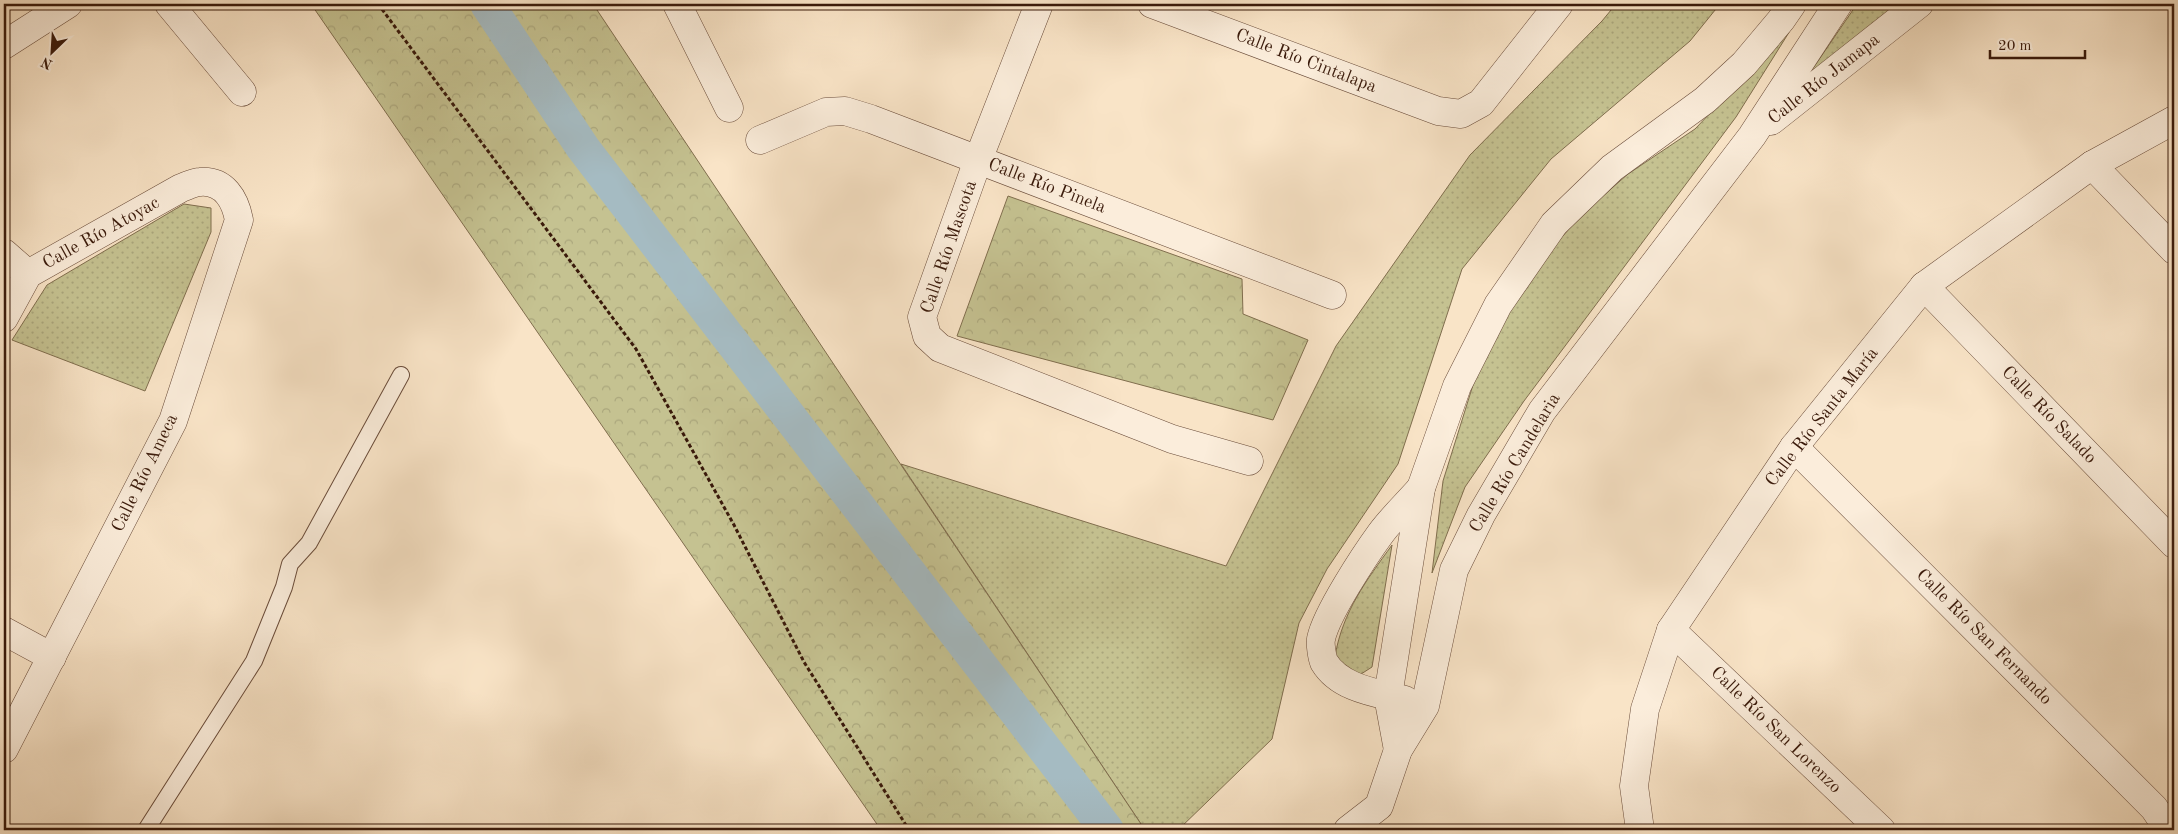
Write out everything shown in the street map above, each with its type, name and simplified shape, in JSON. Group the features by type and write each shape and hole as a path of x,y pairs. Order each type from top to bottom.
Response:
{"street":[{"path":"4,45 68,4"},
{"path":"169,4 242,92"},
{"path":"677,4 729,108"},
{"name":"Calle Río Mascota","path":"1039,4 978,160 922,317 927,336 940,348 1172,439 1249,461"},
{"name":"Calle Río Cintalapa","path":"1152,4 1438,111 1461,114 1481,103 1559,4"},
{"path":"1425,706 1358,687 1339,678 1324,661 1321,640 1333,612 1357,569 1381,533 1421,488 1457,386 1498,305 1554,224 1612,168 1705,100 1744,64 1792,4"},
{"path":"1752,136 1838,4"},
{"name":"Calle Río Jamapa","path":"1752,136 1919,4"},
{"name":"Calle Río Pinela","path":"760,140 826,112 845,111 1332,295"},
{"name":"Calle Río Santa María","path":"1640,830 1634,786 1645,709 1671,630 1794,448 1924,286 2092,165 2174,120"},
{"name":"Calle Río Candelaria","path":"1348,830 1382,818 1398,750 1425,706 1454,570 1486,507 1542,411 1752,136"},
{"path":"2092,165 2174,250"},
{"name":"Calle Río Atoyac","path":"4,318 28,274 181,188 200,182 222,186"},
{"name":"Calle Río Ameca","path":"4,749 173,421 239,220 235,202 222,186"},
{"path":"4,253 28,274"},
{"name":"Calle Río Salado","path":"1924,286 2174,544"},
{"name":"Calle Río San Fernando","path":"1794,448 2154,808 2169,830"},
{"name":"Calle Río Candelaria","path":"1398,750 1388,696 1421,488"},
{"name":"Calle Río San Lorenzo","path":"1671,630 1880,830"},
{"path":"4,631 52,657"}],"lane":[{"path":"146,830 254,661 284,587 290,564 309,543 401,375"}],"path":[{"path":"378,4 636,349 734,525 804,662 909,830"}],"green space":[{"path":"311,4 593,4 1145,830 881,830"},
{"path":"1616,4 1720,4 1690,41 1551,159 1462,269 1398,464 1327,569 1299,623 1272,739 1178,830 1145,830 901,464 1226,566 1336,346 1470,155 1602,21"},
{"path":"1857,4 1899,4 1807,77"},
{"path":"1793,26 1736,117 1524,401 1465,487 1432,573 1443,481 1473,385 1490,345 1515,299 1544,258 1580,216 1628,174 1695,129"},
{"path":"1008,196 1242,279 1243,314 1308,340 1273,420 957,336"},
{"path":"184,204 211,208 211,232 145,391 12,340 47,285"},
{"path":"1392,545 1372,667 1358,676 1343,669 1335,656 1339,640 1357,597"}],"waterway":[{"path":"487,4 583,148 1107,830"}]}
